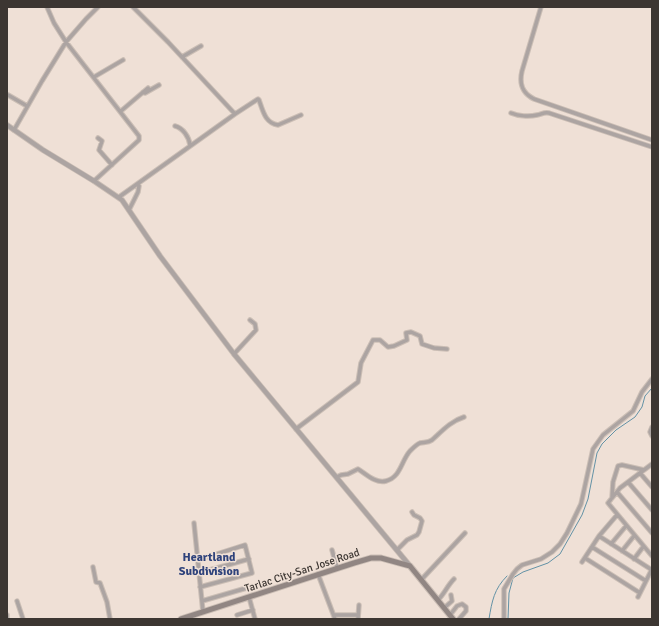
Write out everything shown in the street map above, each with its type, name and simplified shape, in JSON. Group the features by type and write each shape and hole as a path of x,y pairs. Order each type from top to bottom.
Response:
{"main road":[{"name":"Tarlac City-San Jose Road","path":"181,619 365,560 380,558 410,566"},
{"path":"410,566 452,617"}],"street":[{"path":"47,7 54,23 66,42 139,135 139,139 94,181"},
{"path":"14,130 66,42 98,7"},
{"path":"133,7 235,114"},
{"path":"541,7 520,80 525,94 534,99 652,140"},
{"path":"182,57 201,46"},
{"path":"94,77 123,60"},
{"path":"143,92 145,93 159,86"},
{"path":"121,111 148,88"},
{"path":"8,95 28,106"},
{"path":"119,198 190,145 258,99 267,120 276,125 301,115"},
{"path":"511,113 529,116 547,112 652,147"},
{"path":"7,125 43,150 119,198 129,210 160,256 234,354 410,566"},
{"path":"175,126 186,134 190,141 190,145"},
{"path":"98,138 102,141 99,150 112,165"},
{"path":"129,210 138,192 139,186"},
{"path":"234,354 256,330 255,324 250,320"},
{"path":"296,430 358,382 361,363 373,340 380,340 386,346 390,347 407,340 406,333 411,332 420,336 422,344 434,348 447,349"},
{"path":"504,619 504,590 513,574 522,565 541,559 552,552 560,544 581,504 593,449 603,435 633,411 642,392 652,379"},
{"path":"337,477 341,474 348,474 358,470 369,477 387,481 397,475 408,453 418,444 430,442 455,420 464,417"},
{"path":"652,427 650,432 652,436"},
{"path":"652,464 628,482 617,492 608,504 652,556"},
{"path":"612,498 613,482 618,466 622,465 644,470"},
{"path":"640,473 652,487"},
{"path":"628,482 652,510"},
{"path":"617,492 652,533"},
{"path":"397,550 407,540 417,535 419,532 422,521 412,512"},
{"path":"582,562 599,536 617,515"},
{"path":"194,522 202,601 200,619"},
{"path":"611,544 626,526"},
{"path":"421,580 465,533"},
{"path":"599,536 652,570 638,597"},
{"path":"622,551 634,536"},
{"path":"198,560 246,545 252,573 200,587"},
{"path":"592,547 646,581"},
{"path":"634,559 643,547"},
{"path":"332,550 337,568"},
{"path":"585,558 640,593"},
{"path":"199,574 249,559"},
{"path":"93,568 96,582 100,583 107,602 110,619"},
{"path":"318,574 335,617 358,617 359,605"},
{"path":"438,600 444,594 446,587 454,579"},
{"path":"202,601 250,587"},
{"path":"444,608 452,601 451,595"},
{"path":"249,597 255,619"},
{"path":"17,601 23,619"},
{"path":"452,617 457,606 462,604 466,607 466,611 459,619"},
{"path":"237,615 253,610"}],"waterway":[{"path":"508,619 509,593 513,578 523,572 548,563 560,554 582,515 588,499 597,453 602,444 616,430 635,417 642,407 645,396 652,388"},
{"path":"489,619 496,591 507,576"}],"district":[{"name":"Heartland Subdivision","path":"209,564"}]}
